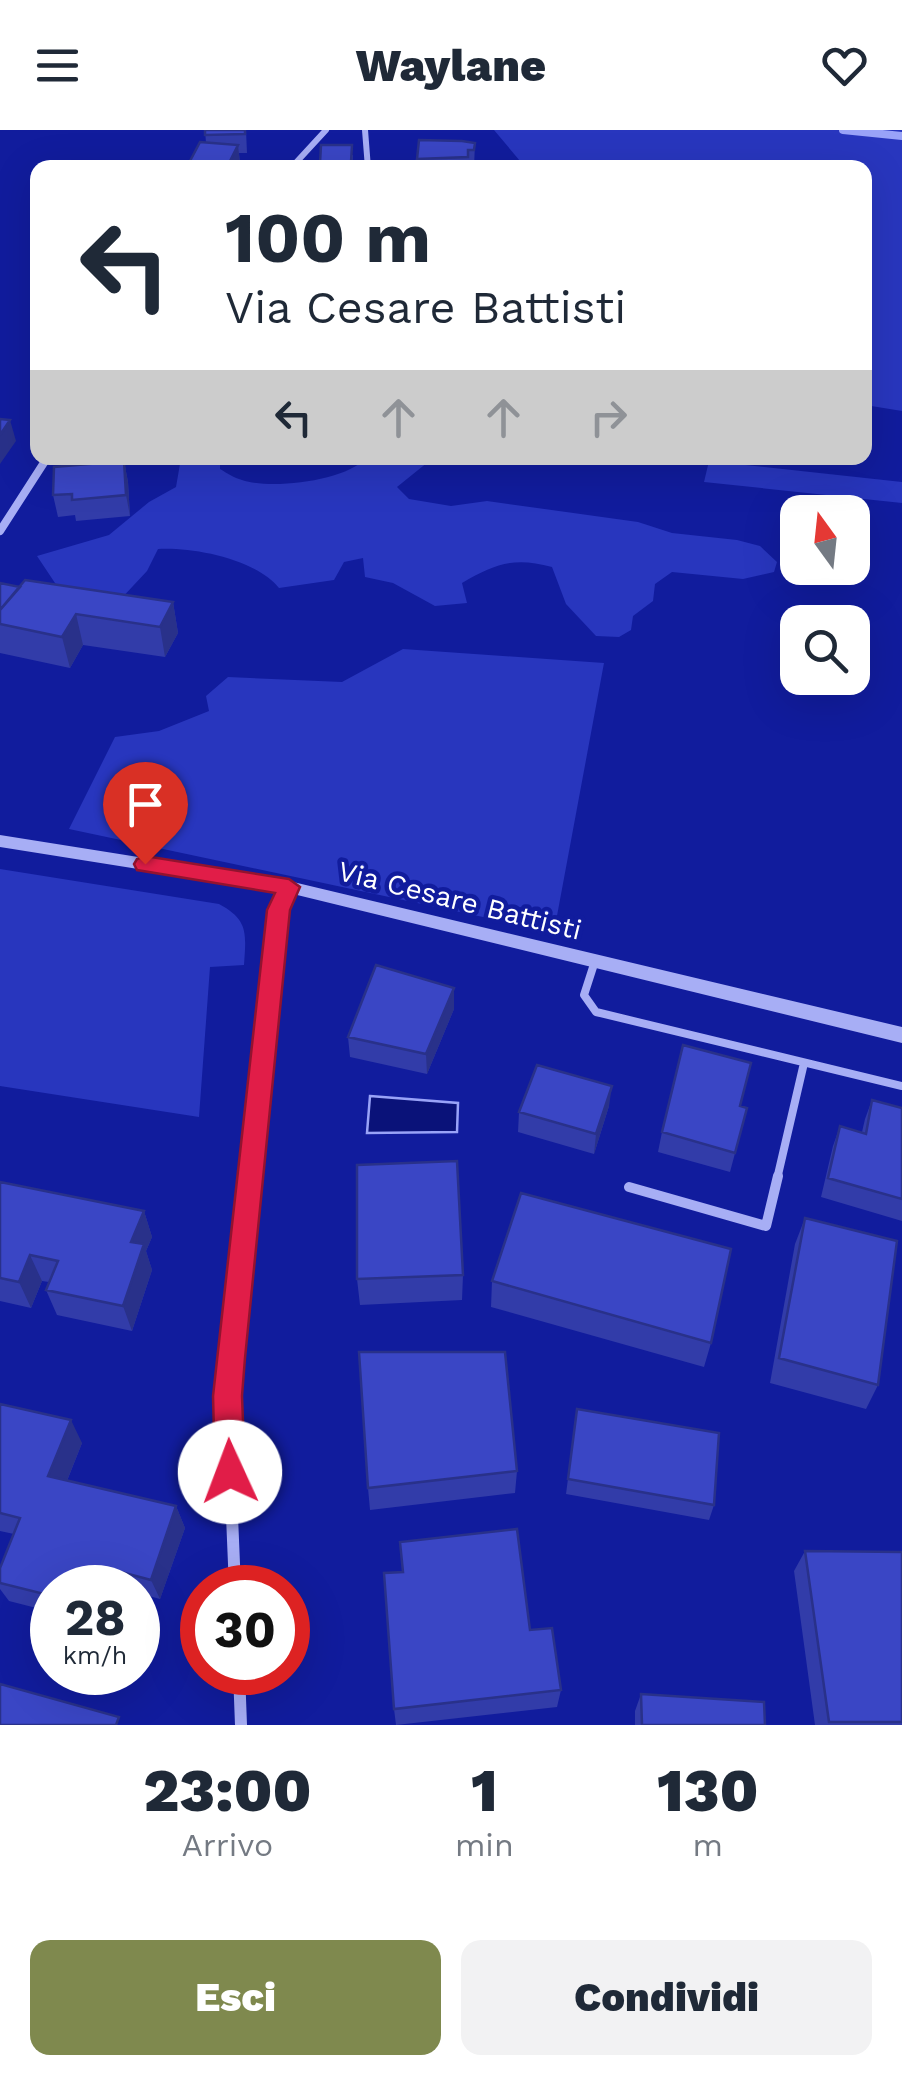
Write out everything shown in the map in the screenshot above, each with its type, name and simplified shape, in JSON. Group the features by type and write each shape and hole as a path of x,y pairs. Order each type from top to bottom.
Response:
{"street":[{"path":"298,160 326,130"},
{"path":"364,130 367,160"},
{"path":"0,531 42,465"},
{"name":"Via Cesare Battisti","path":"0,841 289,887 902,1035"},
{"path":"234,1565 227,1396 278,910 289,887"},
{"path":"240,1695 241,1725"}],"lane":[{"path":"595,961 584,996 596,1012 902,1086"},
{"path":"629,1187 766,1226 804,1063"}],"shaded area":[{"path":"494,130 902,130 902,411 872,406 872,160 519,160"},
{"path":"180,465 220,465 233,477 271,484 326,478 357,465 424,465 397,487 409,499 451,506 487,501 638,522 672,533 760,546 777,562 774,572 743,579 672,572 655,584 653,601 633,616 631,630 619,637 596,636 566,604 552,567 527,562 496,567 462,583 467,603 435,606 393,583 365,577 363,558 344,562 334,580 279,588 240,562 188,550 158,549 147,571 118,602 57,586 37,556 109,535 149,502 176,487"},
{"path":"708,465 746,465 902,482 902,503 870,500 870,495 827,495 704,482"},
{"path":"403,649 604,663 554,932 69,829 115,737 159,731 209,711 206,696 228,677 342,682"},
{"path":"0,869 219,904 241,922 245,936 244,965 210,967 199,1117 0,1086"},
{"path":"370,1096 458,1103 457,1132 367,1133"}],"building":[{"path":"205,130 245,130 245,134 205,135"},
{"path":"419,140 475,143 474,150 468,150 468,157 417,159"},
{"path":"200,142 238,145 230,160 191,160"},
{"path":"321,145 352,145 351,160 320,160"},
{"path":"0,419 10,420 0,435"},
{"path":"124,465 126,495 72,500 72,494 53,495 54,467"},
{"path":"25,580 173,602 160,627 76,614 62,637 0,624 0,610"},
{"path":"0,583 20,587 0,610"},
{"path":"376,965 454,988 426,1054 348,1037"},
{"path":"683,1045 751,1063 740,1106 747,1108 735,1153 662,1132"},
{"path":"537,1065 612,1086 596,1134 519,1112"},
{"path":"872,1100 902,1108 902,1199 828,1178 840,1126 866,1134"},
{"path":"457,1161 463,1275 357,1279 357,1165"},
{"path":"0,1182 144,1211 131,1242 144,1244 123,1306 46,1290 58,1261 30,1255 19,1282 0,1278"},
{"path":"521,1193 731,1249 711,1343 492,1281"},
{"path":"805,1218 897,1241 878,1385 779,1358"},
{"path":"359,1352 505,1352 517,1471 368,1488"},
{"path":"0,1404 71,1420 48,1476 176,1506 156,1565 30,1565 30,1590 0,1583 0,1568 20,1518 0,1513"},
{"path":"577,1409 719,1433 714,1505 568,1479"},
{"path":"517,1529 530,1630 552,1628 561,1690 394,1709 384,1573 403,1572 400,1542"},
{"path":"805,1551 902,1552 902,1722 829,1722"},
{"path":"0,1684 119,1717 116,1725 0,1725"},
{"path":"641,1694 764,1702 765,1725 642,1725"}],"waterway":[{"path":"843,130 902,136"}],"route":[{"path":"145,864 289,887 278,910 227,1396 230,1472"}]}
